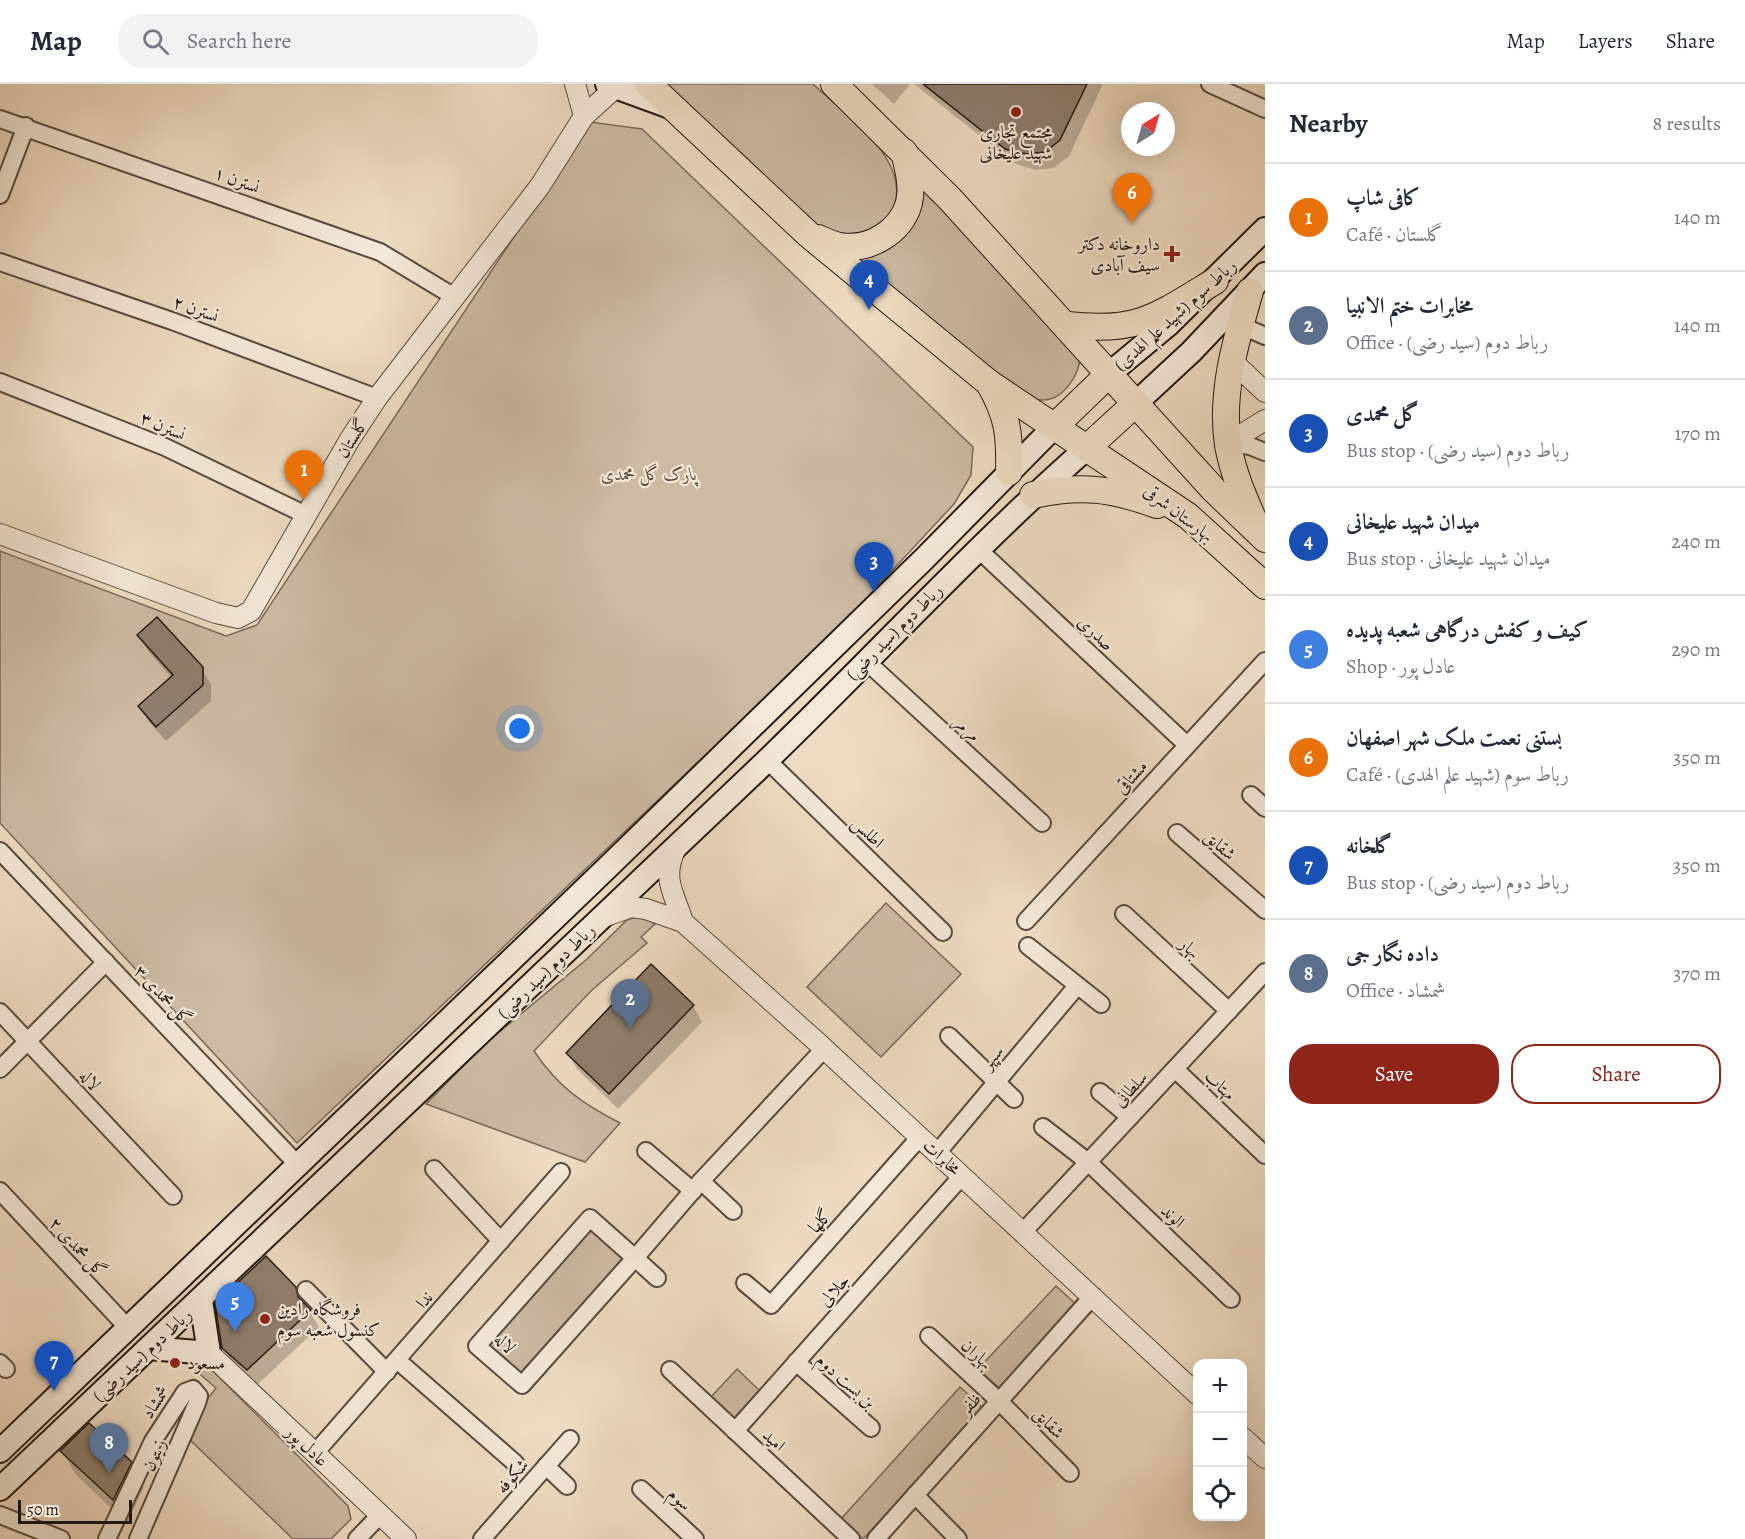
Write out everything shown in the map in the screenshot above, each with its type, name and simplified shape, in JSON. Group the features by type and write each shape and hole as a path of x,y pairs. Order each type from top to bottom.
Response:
{"main road":[{"path":"648,84 809,235 988,383 1002,407 1009,432 1009,472"},
{"name":"بهارستان شرقی","path":"834,84 904,152 1067,325 1214,490 1263,537"},
{"path":"611,85 675,109"},
{"path":"809,235 840,246 861,247 884,237 897,226 909,203 910,176 904,152"},
{"name":"رباط سوم (شهید علم الهدی)","path":"1109,374 1169,324 1265,229"},
{"path":"1067,325 1098,328 1126,326 1154,318 1215,281"},
{"path":"1257,283 1240,325 1232,361 1228,393 1228,443 1238,485 1263,537"},
{"name":"رباط سوم (شهید علم الهدی)","path":"1136,403 1191,352 1257,283"},
{"path":"1169,324 1159,341 1163,353 1172,359 1191,352"},
{"path":"1055,426 1109,374"},
{"name":"بهارستان شرقی","path":"988,383 1188,516 1265,586"},
{"path":"1087,448 1136,403"},
{"name":"رباط دوم (سید رضی)","path":"0,1451 924,560 1055,426"},
{"name":"رباط دوم (سید رضی)","path":"0,1489 604,917 767,760 1033,495 1087,448"},
{"path":"1188,516 1183,503 1183,492 1187,486 1201,483 1214,490"},
{"path":"1033,495 1064,489 1104,489 1188,516"},
{"path":"924,560 934,562 942,569 946,580"},
{"path":"149,1348 209,1353 201,1300"}],"street":[{"path":"575,84 584,116"},
{"path":"1210,84 1265,109"},
{"name":"گلستان","path":"0,534 216,614 238,618 251,611 377,398 540,186 584,116 611,85"},
{"name":"نسترن ۱","path":"0,118 380,252 453,297"},
{"path":"0,195 26,126"},
{"name":"نسترن ۲","path":"0,262 172,321 377,398"},
{"path":"1240,325 1265,336"},
{"path":"1232,361 1265,392"},
{"name":"نسترن ۳","path":"0,382 165,447 306,515"},
{"path":"1228,443 1265,420"},
{"path":"1228,443 1250,446 1265,452"},
{"name":"صدری","path":"978,549 1187,745"},
{"name":"مرمر","path":"867,661 1042,823"},
{"name":"مشتاقی","path":"1026,921 1265,661"},
{"name":"اطلس","path":"767,760 943,932"},
{"path":"1251,795 1265,808"},
{"name":"شقایق","path":"1177,833 1265,910"},
{"path":"676,848 669,863 668,877 683,922"},
{"name":"گل محمدی ۳","path":"0,851 298,1165"},
{"path":"604,917 631,907 646,909 683,922"},
{"name":"بهار","path":"1124,914 1229,1011"},
{"name":"مخابرات","path":"683,922 1093,1296 1193,1391"},
{"path":"1028,946 1101,1004"},
{"path":"0,1069 106,962"},
{"name":"سلطانی","path":"1023,1232 1229,1011 1263,979"},
{"name":"سپهر","path":"937,1153 1077,986"},
{"name":"لاله","path":"0,1012 173,1196"},
{"path":"949,1036 1014,1099"},
{"name":"لاله","path":"657,1278 635,1258 590,1218 477,1346 522,1385 635,1258 697,1186 824,1049"},
{"name":"مهتاب","path":"1175,1069 1265,1155"},
{"path":"1100,1092 1130,1117"},
{"name":"الوند","path":"1043,1127 1088,1162 1231,1299"},
{"name":"گلها","path":"745,1283 771,1305 920,1137"},
{"path":"646,1151 733,1210"},
{"path":"434,1169 501,1241"},
{"name":"ندا","path":"315,1454 561,1172"},
{"name":"جلالی","path":"735,1431 962,1176"},
{"name":"گل محمدی ۲","path":"0,1191 128,1328"},
{"path":"306,1290 392,1366 515,1463"},
{"name":"ظفر","path":"876,1539 1093,1296"},
{"name":"بهاران","path":"929,1336 999,1401"},
{"name":"عادل پور","path":"209,1353 406,1539"},
{"name":"بن بست دوم","path":"796,1362 871,1428"},
{"name":"امید","path":"670,1370 851,1539"},
{"name":"شمشاد","path":"107,1539 153,1441 185,1392 193,1389"},
{"name":"زیتون","path":"138,1539 197,1403 199,1396 193,1389"},
{"name":"شقایق","path":"999,1401 1070,1473"},
{"name":"شکوفه","path":"482,1539 570,1439"},
{"path":"1247,1442 1265,1458"},
{"path":"546,1466 567,1486"},
{"name":"سوم","path":"641,1490 687,1537"},
{"path":"915,1495 958,1539"},
{"path":"0,1515 61,1539"},
{"path":"357,1539 380,1515"}],"green space":[{"path":"665,84 813,84 854,121 881,150 896,182 896,199 891,212 879,225 854,234 839,234 818,227"},
{"name":"پارک گل محمدی","path":"590,122 642,129 973,447 971,475 954,504 835,632 297,1143 0,823 0,551 226,636 257,625"},
{"path":"918,177 1080,354 1078,369 1074,377 1058,395 1051,399 1039,400 1015,390 845,253 863,252"},
{"path":"886,903 961,974 881,1057 807,987"},
{"path":"641,915 655,924 641,937 647,943 592,990 534,1051 562,1085 594,1109 620,1123 585,1162 426,1104 486,1043 587,959 627,920"},
{"path":"589,1228 625,1260 521,1376 485,1344"},
{"path":"1056,1286 1077,1305 999,1388 978,1369"},
{"path":"205,1363 348,1506 351,1519 331,1539 293,1539 190,1440 205,1402 216,1388 188,1364"},
{"path":"737,1369 760,1391 733,1419 710,1398"},
{"path":"960,1387 983,1408 863,1539 841,1519"}],"building":[{"name":"مجتمع تجاری شهید علیخانی","path":"923,84 1087,84 1060,140 1045,152 1026,154 1005,149"},
{"path":"157,617 203,667 203,685 156,727 138,706 173,675 137,635"},
{"path":"651,964 694,1005 609,1094 566,1053"},
{"path":"266,1256 296,1287 298,1297 311,1310 247,1370 222,1348 215,1304"},
{"path":"89,1423 132,1462 113,1500 60,1451"}],"place":[{"name":"مجتمع تجاری شهید علیخانی","path":"1016,112"},
{"name":"بستنی نعمت ملک شهر اصفهان","path":"1132,223"},
{"name":"داروخانه دکتر سیف آبادی","path":"1172,254"},
{"name":"میدان شهید علیخانی","path":"869,310"},
{"name":"کافی شاپ","path":"304,500"},
{"name":"گل محمدی","path":"874,592"},
{"name":"مخابرات ختم الانبیا","path":"630,1029"},
{"name":"فروشگاه رادین کنسول شعبه سوم","path":"265,1319"},
{"name":"کیف و کفش درگاهی شعبه پدیده","path":"235,1332"},
{"name":"مسعود","path":"175,1363"},
{"name":"گلخانه","path":"54,1391"},
{"name":"داده نگار جی","path":"109,1473"}]}
